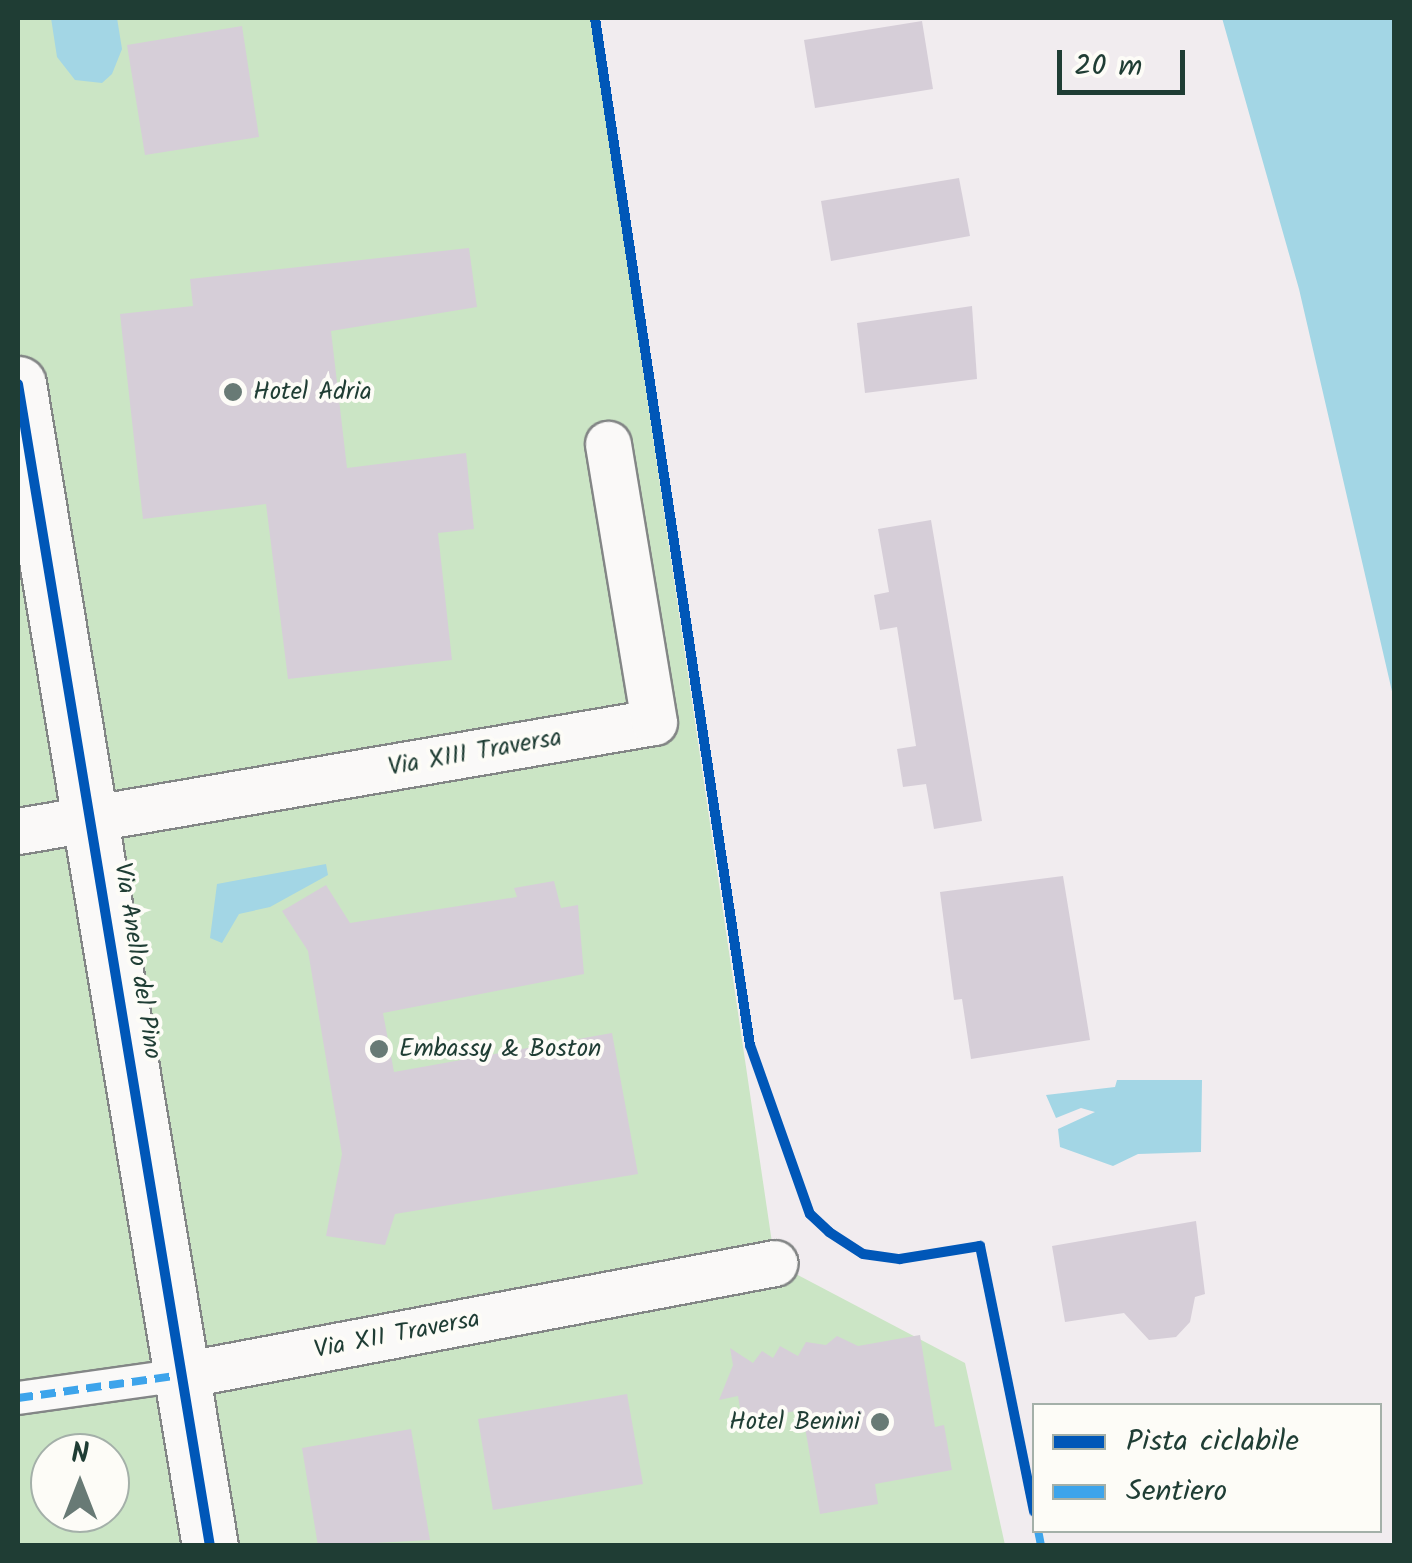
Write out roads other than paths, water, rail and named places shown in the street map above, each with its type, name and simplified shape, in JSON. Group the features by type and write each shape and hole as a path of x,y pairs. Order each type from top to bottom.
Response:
{"street":[{"name":"Via Anello del Pino","path":"18,384 94,819 210,1546"},
{"name":"Via XIII Traversa","path":"18,831 654,722 608,444"},
{"name":"Via XII Traversa","path":"18,1398 182,1375 775,1264"}],"water":[{"path":"51,18 117,18 122,49 112,74 102,83 75,80 57,57"},
{"path":"1222,18 1394,18 1394,700 1299,289"},
{"path":"326,864 328,875 270,907 239,914 222,943 210,938 217,884"},
{"path":"1117,1080 1202,1080 1201,1152 1138,1154 1113,1166 1060,1147 1058,1129 1095,1112 1081,1108 1056,1118 1046,1095 1115,1087"}],"place":[{"name":"Hotel Adria","path":"233,392"},
{"name":"Embassy & Boston","path":"379,1049"},
{"name":"Hotel Benini","path":"880,1422"}]}
